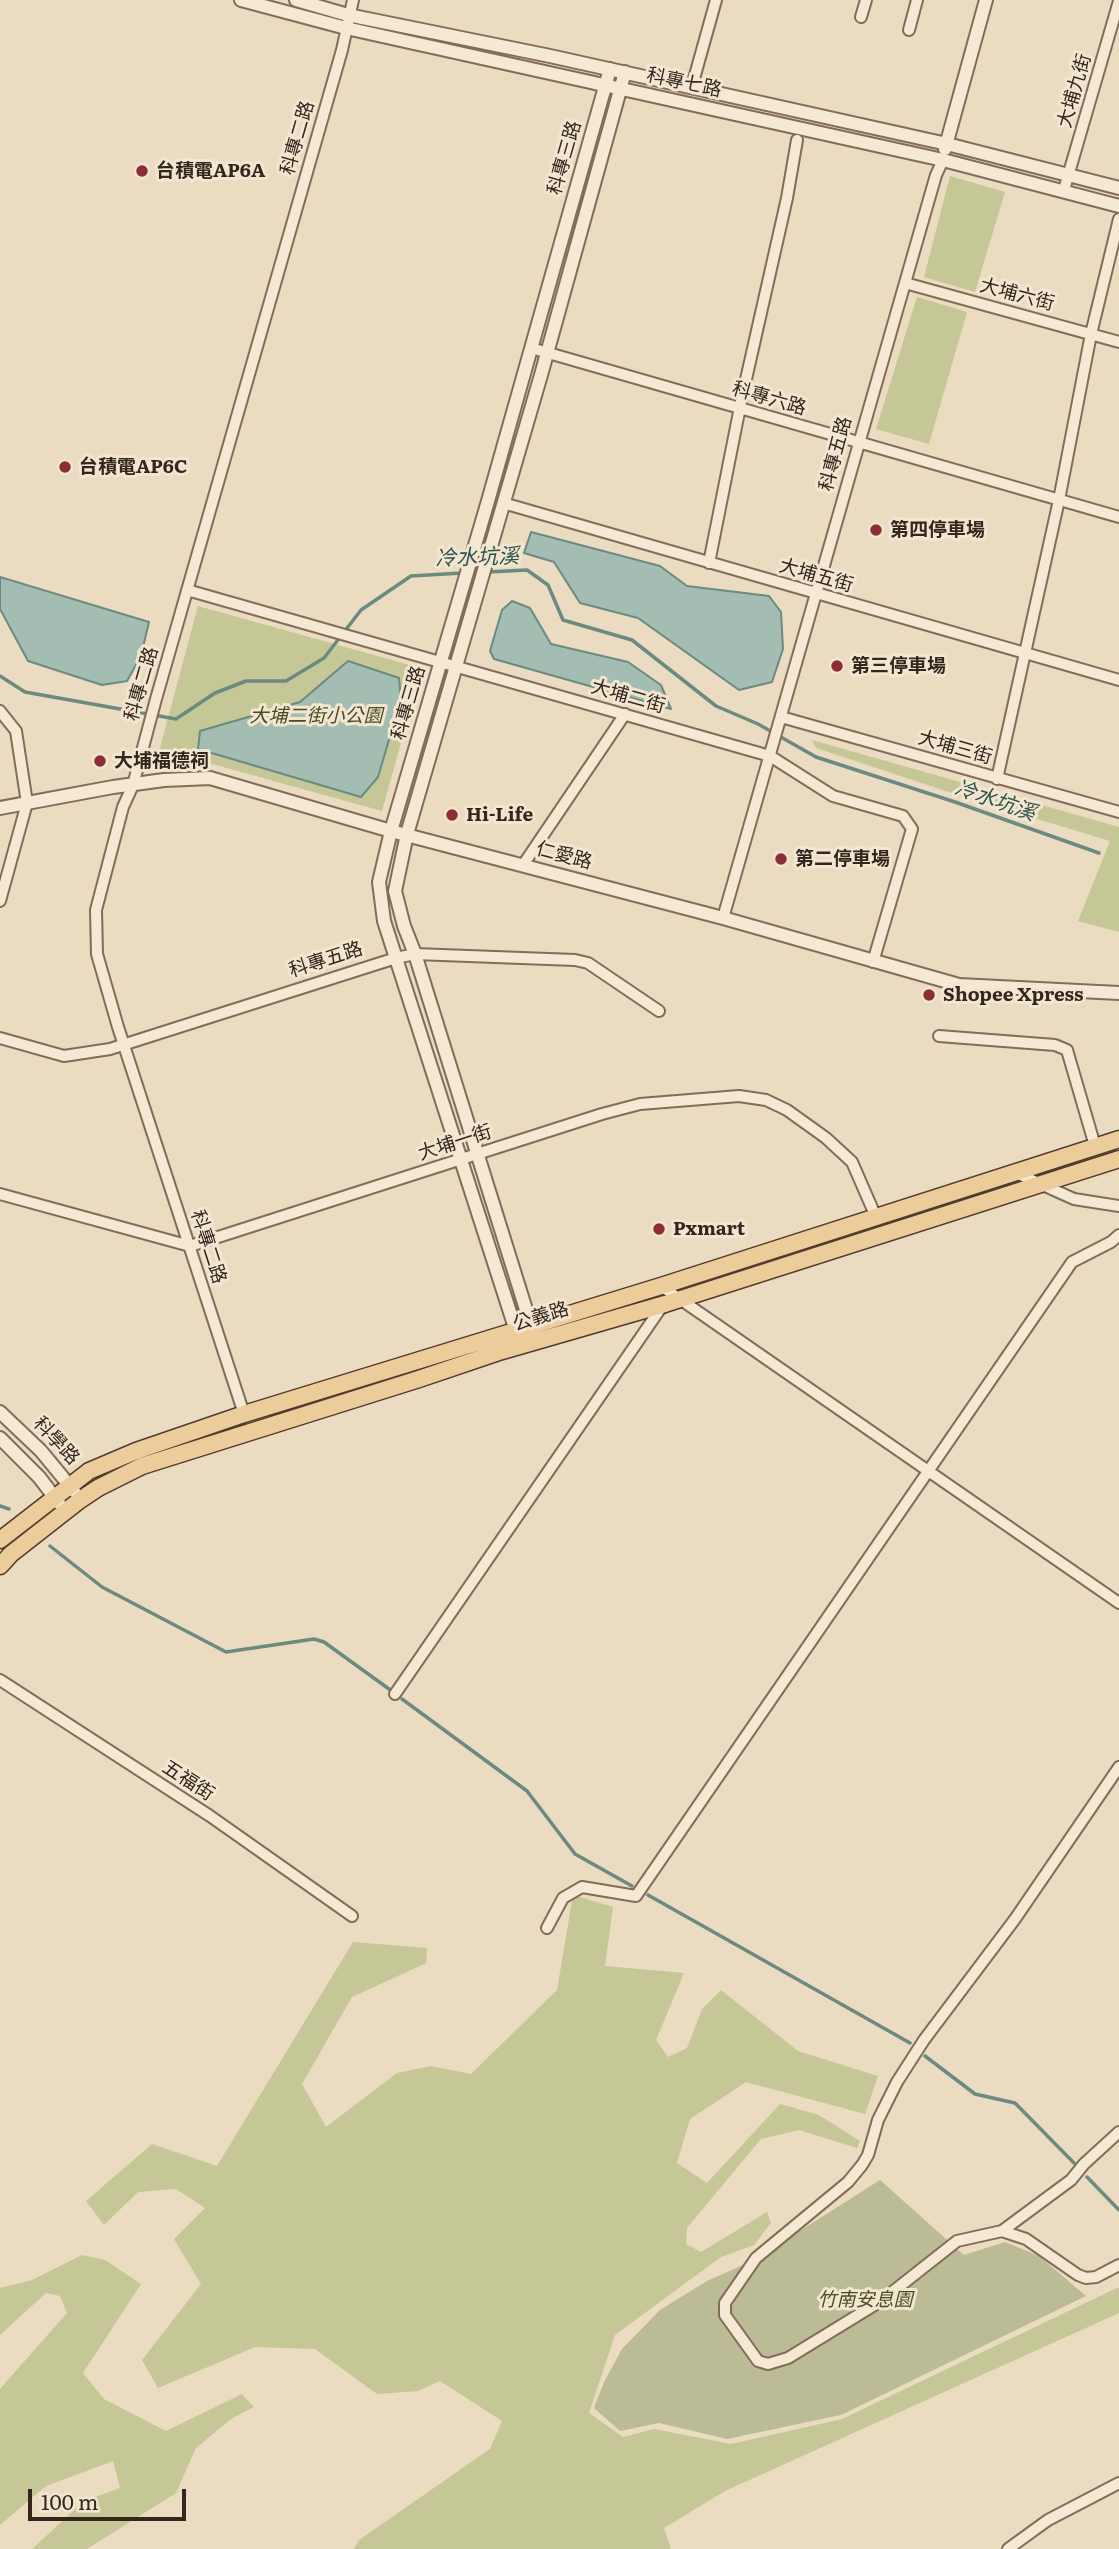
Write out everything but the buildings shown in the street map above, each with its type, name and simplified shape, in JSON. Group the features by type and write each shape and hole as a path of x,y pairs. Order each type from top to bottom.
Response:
{"main road":[{"name":"公義路","path":"0,1540 54,1498 98,1488 142,1466 419,1379 526,1335 661,1286 1119,1139"},
{"name":"公義路","path":"0,1566 10,1554 66,1512 89,1471 136,1451 436,1353 673,1302 1119,1159"}],"street":[{"name":"科專七路","path":"241,0 692,86 947,144 1119,188"},
{"name":"科專七路","path":"296,0 347,22 605,86 943,160 1119,205"},
{"name":"科專二路","path":"244,1414 123,1045 97,954 96,910 123,807 133,785 342,50 353,0"},
{"path":"692,86 716,0"},
{"path":"861,17 866,0"},
{"path":"909,30 917,0"},
{"name":"科專五路","path":"723,918 936,175 943,160 986,0"},
{"path":"1106,0 1119,3"},
{"name":"大埔九街","path":"1064,190 1119,3"},
{"name":"科專三路","path":"526,1335 462,1158 396,958 384,921 379,882 391,831 610,69"},
{"name":"科專三路","path":"526,1335 477,1153 404,926 396,891 407,834 547,353 625,72"},
{"path":"709,564 797,140"},
{"path":"997,779 1059,500 1091,334 1119,219"},
{"name":"大埔六街","path":"905,283 1119,342"},
{"name":"科專六路","path":"531,348 1119,517"},
{"name":"大埔五街","path":"503,503 1119,680"},
{"name":"大埔二街","path":"187,590 441,663 771,752 833,796 902,816 912,829 873,962"},
{"path":"0,711 16,731 27,803 0,901"},
{"path":"523,865 625,714"},
{"name":"大埔三街","path":"780,721 1119,812"},
{"name":"仁愛路","path":"0,808 164,780 210,778 391,831 723,918 959,985 1119,993"},
{"name":"科專五路","path":"0,1038 64,1056 123,1045 415,954 575,960 588,963 659,1011"},
{"path":"939,1036 1055,1045 1067,1050 1095,1146"},
{"name":"大埔一街","path":"190,1246 477,1153 640,1104 739,1096 766,1100 787,1110 826,1138 852,1162 876,1217"},
{"path":"1014,1172 1074,1199 1119,1206"},
{"path":"0,1194 190,1246"},
{"path":"547,1928 563,1898 582,1887 636,1896 1072,1262 1119,1235"},
{"path":"661,1286 673,1302 929,1472 1119,1604"},
{"path":"395,1694 673,1302"},
{"path":"419,1379 436,1353"},
{"name":"科學路","path":"0,1412 41,1451 76,1493"},
{"name":"科學路","path":"0,1438 38,1477 66,1512"},
{"name":"五福街","path":"0,1680 209,1816 352,1916"},
{"path":"1119,1766 1015,1919 924,2040 897,2082 878,2120 868,2155 862,2165 848,2182 756,2258 725,2303 725,2315 758,2361 768,2364 788,2358 881,2301 957,2241 1002,2231 1071,2180 1084,2164 1119,2132"},
{"path":"1002,2231 1026,2239 1077,2275 1086,2278 1096,2277 1119,2265"},
{"path":"1008,2549 1048,2520 1119,2483"}],"green space":[{"path":"950,176 1005,192 975,292 924,277"},
{"path":"917,297 967,312 929,444 876,429"},
{"name":"大埔二街小公園","path":"198,606 417,667 420,675 382,811 205,762 156,763"},
{"path":"812,740 1119,827 1119,932 1078,921 1110,841 816,748"},
{"path":"573,1895 613,1907 605,1966 684,1973 656,2040 668,2057 687,2048 702,2009 721,1990 798,2051 878,2076 865,2114 746,2082 690,2119 677,2163 707,2183 780,2104 819,2115 860,2141 857,2148 799,2130 761,2139 687,2228 686,2244 701,2252 767,2212 771,2223 754,2245 721,2257 615,2335 589,2413 623,2437 654,2429 731,2444 842,2419 1117,2288 1119,2313 725,2491 664,2528 671,2549 354,2549 359,2540 490,2449 502,2421 440,2381 418,2391 377,2394 315,2349 255,2347 158,2388 142,2360 201,2284 174,2239 205,2208 176,2189 138,2192 104,2225 86,2201 152,2144 217,2166 353,1942 427,1948 426,1963 352,1997 302,2084 326,2127 397,2073 431,2066 471,2074 557,1990"},
{"name":"竹南安息園","path":"880,2180 964,2255 1005,2242 1039,2256 1086,2296 841,2415 727,2439 659,2423 620,2431 594,2408 604,2382 622,2349 660,2310 707,2281 754,2260"},
{"path":"82,2255 105,2260 141,2284 83,2373 104,2399 166,2431 242,2394 254,2407 231,2419 196,2448 176,2493 87,2549 32,2549 84,2501 120,2488 113,2461 46,2486 0,2525 0,2389 67,2313 60,2296 46,2293 0,2335 0,2288 32,2280"}],"shaded area":[{"path":"531,532 660,566 687,586 769,596 781,612 783,649 772,682 739,690 638,618 580,603 554,562 524,553"},
{"path":"0,577 149,622 141,656 127,681 102,685 28,661 0,609"},
{"path":"512,601 530,608 551,644 628,662 661,685 671,709 494,659 490,651 502,610"},
{"path":"348,661 399,678 401,699 378,777 361,797 198,749 200,731 300,702"}],"waterway":[{"name":"冷水坑溪","path":"487,572 527,570 548,585 563,620 632,640 716,706 758,724 816,757 1099,853"},
{"name":"冷水坑溪","path":"0,676 25,692 176,719 215,693 246,681 286,681 324,658 361,610 411,576 462,573"},
{"path":"0,1506 9,1509"},
{"path":"50,1546 102,1587 226,1652 314,1639 324,1642 389,1689"},
{"path":"402,1699 527,1791 575,1854 632,1886"},
{"path":"648,1895 910,2043"},
{"path":"925,2056 975,2094 1015,2103 1074,2163"},
{"path":"1087,2177 1119,2210"}],"place":[{"name":"台積電AP6A","path":"142,171"},
{"name":"台積電AP6C","path":"65,467"},
{"name":"第四停車場","path":"876,530"},
{"name":"第三停車場","path":"837,666"},
{"name":"大埔福德祠","path":"100,761"},
{"name":"Hi-Life","path":"452,815"},
{"name":"第二停車場","path":"781,859"},
{"name":"Shopee Xpress","path":"929,995"},
{"name":"Pxmart","path":"659,1229"}]}
